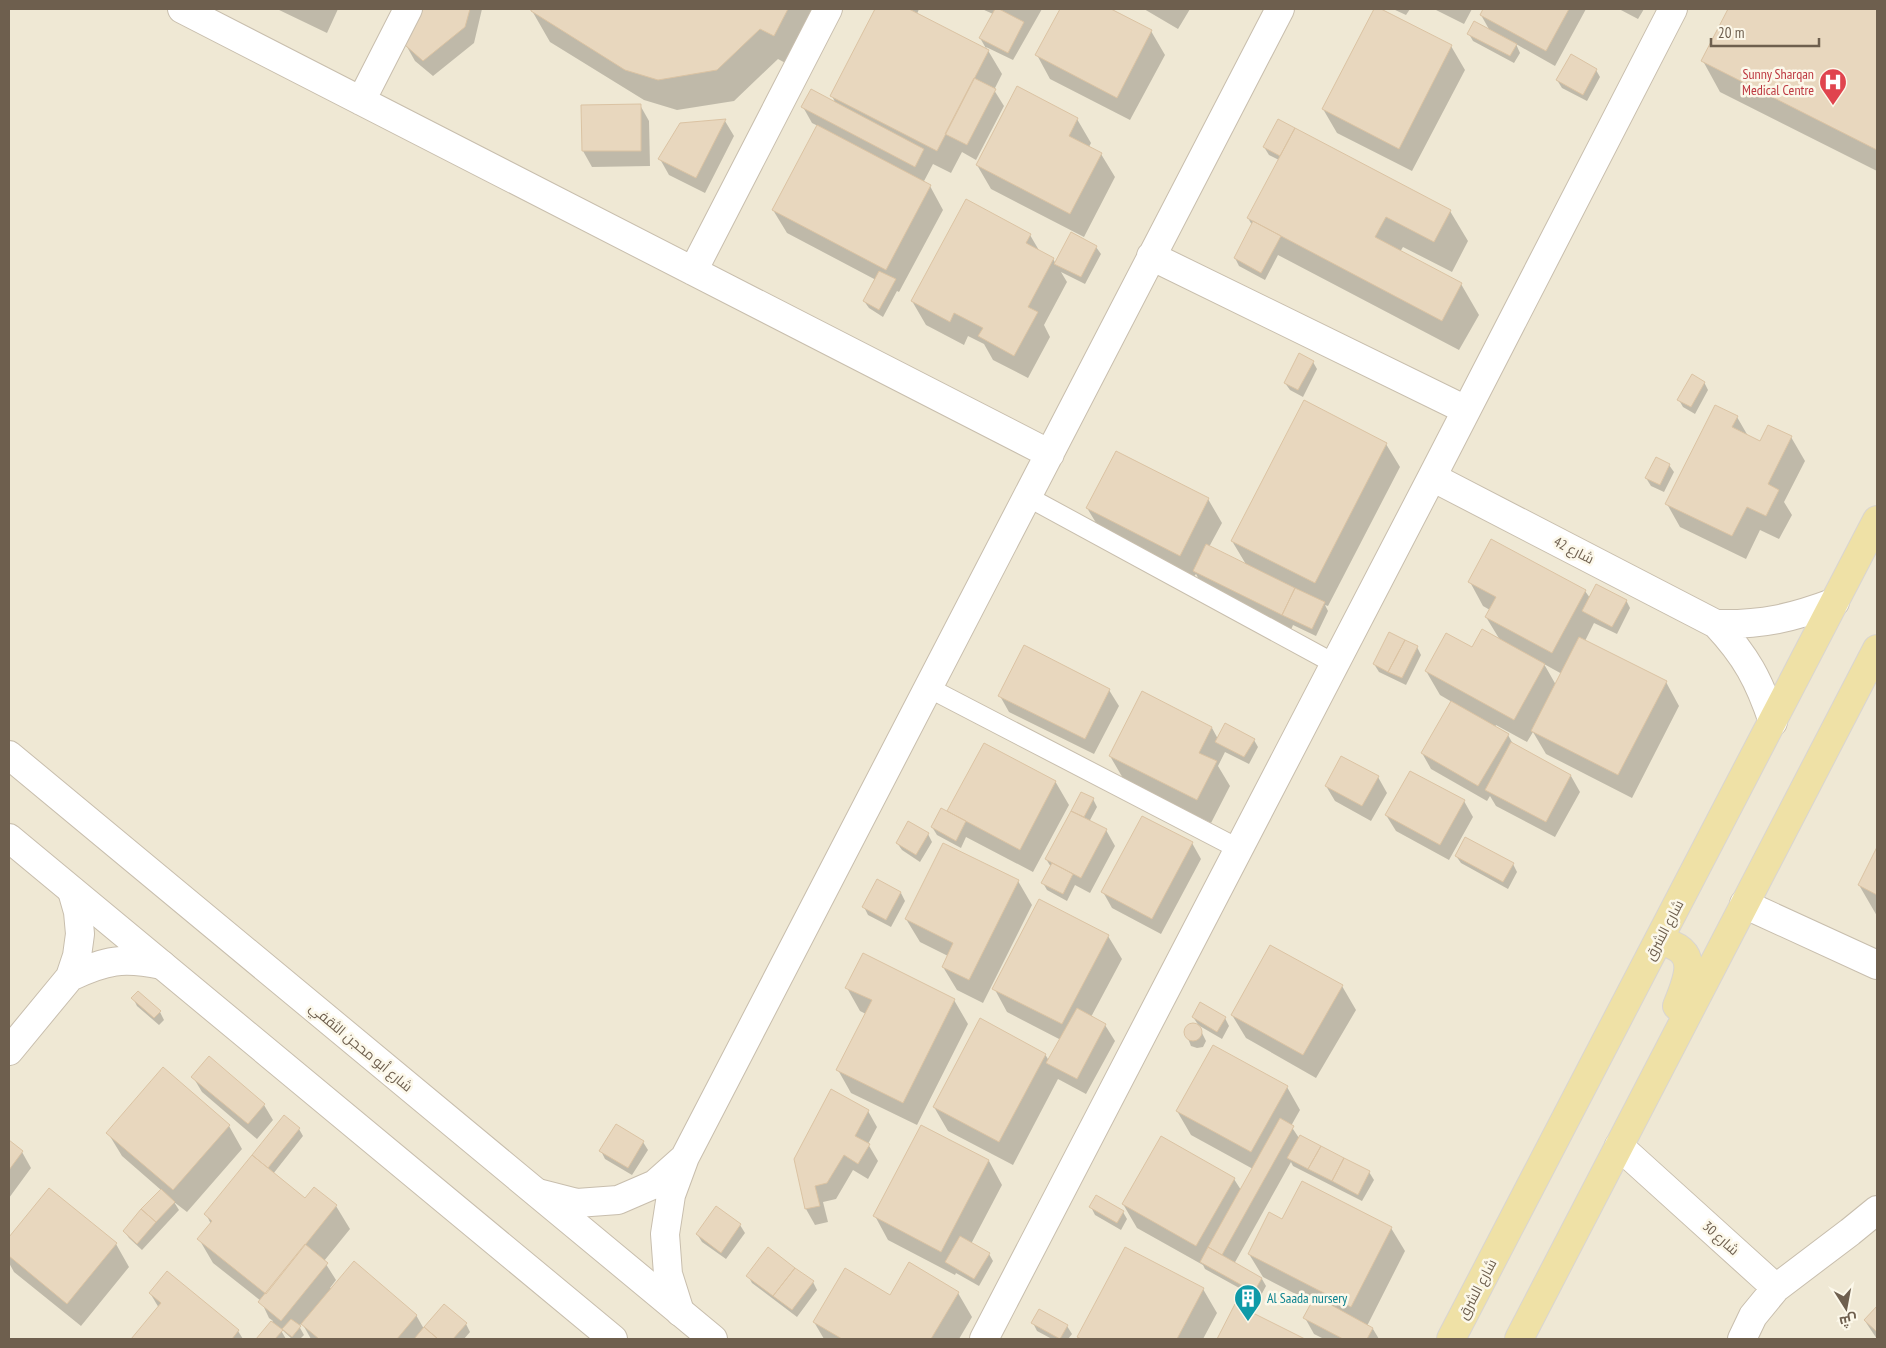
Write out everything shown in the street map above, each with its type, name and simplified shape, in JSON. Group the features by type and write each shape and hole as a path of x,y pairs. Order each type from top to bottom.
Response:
{"main road":[{"name":"شارع الشرق","path":"1451,1339 1877,520"},
{"path":"1519,1339 1877,649"},
{"path":"1624,1136 1689,975 1688,962 1682,951 1672,943 1659,940"}],"street":[{"path":"182,9 1050,454"},
{"path":"361,101 408,9"},
{"path":"693,271 828,9"},
{"path":"680,1312 668,1274 665,1234 671,1195 685,1157 1280,9"},
{"path":"984,1339 1673,9"},
{"path":"1151,256 1466,410"},
{"name":"شارع 42","path":"1432,477 1716,624 1736,645 1752,669 1764,695 1773,722"},
{"name":"شارع 42","path":"1716,624 1747,624 1777,620 1807,613 1835,602"},
{"name":"شارع أبو محجن الثقفي","path":"9,755 713,1339"},
{"path":"9,838 613,1339"},
{"path":"9,1052 70,977 77,956 80,934 78,912 72,891"},
{"path":"1744,904 1877,965"},
{"path":"70,977 91,967 115,961 138,960 162,965"},
{"name":"شارع 30","path":"1624,1136 1776,1288"},
{"path":"538,1193 577,1202 618,1200 655,1184 685,1157"},
{"path":"1742,1339 1753,1316 1776,1288 1877,1210"}],"lane":[{"path":"1028,497 1335,664"},
{"path":"929,688 1239,849"}],"shaded area":[{"path":"9,9 1877,9 1877,1339 9,1339"}],"building":[{"path":"423,9 470,9 465,27 423,61 405,45"},
{"path":"531,9 788,9 774,36 760,29 717,70 658,80 625,70 531,11"},
{"path":"875,9 909,9 989,50 937,151 830,96"},
{"path":"995,9 999,9 1024,22 1008,53 979,38"},
{"path":"1060,9 1111,9 1152,30 1117,98 1035,55"},
{"path":"1374,9 1381,9 1452,45 1399,149 1322,109"},
{"path":"1483,9 1569,9 1546,51 1480,15"},
{"name":"Sunny Sharqan Medical Centre","path":"1728,9 1877,9 1877,150 1701,61"},
{"path":"1474,21 1517,44 1510,56 1467,34"},
{"path":"1571,54 1597,69 1583,95 1556,80"},
{"path":"974,78 996,89 967,145 945,134"},
{"path":"1017,86 1078,118 1069,136 1102,153 1070,214 976,165"},
{"path":"811,89 924,149 915,167 801,107"},
{"path":"641,104 641,151 582,151 581,105"},
{"path":"726,119 696,178 658,159 680,123"},
{"path":"1278,119 1295,128 1280,156 1263,147"},
{"path":"817,125 931,185 886,270 772,210"},
{"path":"1295,128 1451,210 1434,242 1386,217 1375,237 1462,283 1442,321 1247,218"},
{"path":"966,199 1031,234 1026,243 1054,258 1028,307 1038,312 1014,356 978,336 983,328 954,313 950,322 911,301"},
{"path":"1253,221 1281,236 1261,273 1234,258"},
{"path":"1071,232 1097,246 1081,277 1054,264"},
{"path":"879,271 896,279 879,310 863,301"},
{"path":"1299,353 1314,361 1298,390 1284,383"},
{"path":"1692,374 1705,382 1691,407 1677,400"},
{"path":"1304,400 1387,443 1315,583 1231,541"},
{"path":"1715,405 1738,416 1732,427 1760,441 1768,425 1792,436 1768,484 1779,490 1766,516 1747,507 1732,536 1665,504"},
{"path":"1116,451 1209,498 1180,556 1086,508"},
{"path":"1656,457 1670,464 1660,485 1645,478"},
{"path":"1491,539 1586,590 1552,653 1485,617 1496,597 1468,582"},
{"path":"1206,544 1295,588 1282,615 1193,571"},
{"path":"1596,584 1627,600 1612,627 1582,611"},
{"path":"1295,588 1325,602 1312,629 1282,615"},
{"path":"1482,629 1545,664 1514,720 1425,671 1446,633 1472,647"},
{"path":"1389,632 1405,640 1388,672 1373,664"},
{"path":"1579,637 1667,681 1618,775 1531,731"},
{"path":"1405,640 1418,646 1402,678 1388,672"},
{"path":"1024,645 1110,689 1085,739 998,696"},
{"path":"1142,691 1212,727 1199,753 1217,761 1197,800 1109,756"},
{"path":"1451,701 1509,734 1478,786 1421,753"},
{"path":"1225,723 1255,739 1244,757 1215,742"},
{"path":"1511,742 1571,775 1546,822 1485,790"},
{"path":"984,743 1056,781 1020,850 947,811"},
{"path":"1341,756 1379,776 1362,806 1325,786"},
{"path":"1410,771 1465,800 1440,845 1385,815"},
{"path":"1081,792 1094,798 1084,817 1071,811"},
{"path":"941,808 966,821 956,841 931,827"},
{"path":"1071,811 1107,829 1081,878 1045,859"},
{"path":"1142,816 1193,842 1152,919 1101,892"},
{"path":"908,821 929,833 916,855 896,843"},
{"path":"1465,837 1514,863 1503,882 1455,856"},
{"path":"943,843 1019,880 969,980 942,967 953,943 905,919"},
{"path":"1877,847 1877,895 1858,885"},
{"path":"1052,863 1073,874 1063,894 1041,883"},
{"path":"877,879 901,892 886,920 862,907"},
{"path":"1039,899 1109,935 1062,1024 992,989"},
{"path":"1270,945 1343,985 1303,1055 1231,1015"},
{"path":"863,953 955,999 903,1103 836,1070 872,1000 845,988"},
{"path":"138,991 161,1011 154,1018 131,998"},
{"path":"1200,1002 1226,1017 1217,1032 1192,1017"},
{"path":"1077,1008 1106,1024 1077,1079 1046,1063"},
{"path":"980,1018 1046,1054 999,1142 933,1107"},
{"path":"1193,1023 1199,1026 1202,1032 1199,1038 1193,1041 1187,1038 1184,1032 1187,1026"},
{"path":"1213,1045 1288,1086 1251,1152 1176,1111"},
{"path":"209,1056 265,1104 248,1124 191,1077"},
{"path":"163,1067 230,1125 173,1190 106,1133"},
{"path":"831,1089 869,1110 855,1136 870,1144 858,1164 844,1155 827,1183 815,1186 820,1206 805,1209 794,1159"},
{"path":"284,1115 300,1128 268,1168 252,1155"},
{"path":"1280,1118 1294,1126 1222,1255 1208,1247"},
{"path":"616,1124 644,1141 628,1168 599,1151"},
{"path":"921,1125 989,1160 941,1252 873,1216"},
{"path":"1300,1135 1321,1146 1308,1169 1287,1158"},
{"path":"1161,1136 1235,1178 1196,1246 1122,1204"},
{"path":"9,1140 23,1151 9,1170"},
{"path":"1321,1146 1344,1158 1332,1181 1308,1169"},
{"path":"252,1155 305,1198 314,1187 337,1205 266,1294 197,1239 212,1221 204,1214"},
{"path":"1344,1158 1370,1171 1358,1195 1332,1181"},
{"path":"1302,1181 1392,1227 1351,1307 1248,1254 1269,1212 1282,1219"},
{"path":"49,1188 117,1243 67,1304 9,1256 9,1237"},
{"path":"161,1189 175,1202 156,1222 141,1209"},
{"path":"1096,1195 1124,1211 1117,1223 1089,1207"},
{"path":"716,1206 741,1224 721,1253 696,1234"},
{"path":"141,1209 156,1222 137,1244 123,1231"},
{"path":"960,1236 990,1253 974,1279 945,1262"},
{"path":"305,1244 328,1263 281,1321 258,1302"},
{"path":"768,1247 795,1268 773,1296 746,1276"},
{"path":"1125,1247 1204,1288 1177,1339 1081,1339 1077,1337"},
{"path":"1208,1247 1262,1278 1254,1292 1200,1262"},
{"path":"354,1261 417,1315 397,1339 319,1339 301,1324"},
{"path":"909,1262 959,1292 931,1339 842,1339 813,1322 845,1268 890,1295"},
{"path":"795,1268 814,1281 792,1310 773,1296"},
{"path":"167,1271 239,1330 232,1339 131,1339 161,1303 149,1293"},
{"path":"1315,1296 1373,1328 1367,1339 1343,1339 1303,1318"},
{"path":"444,1304 467,1323 453,1339 438,1339 424,1327"},
{"name":"Al Saada nursery","path":"1235,1304 1305,1339 1217,1339"},
{"path":"1877,1306 1877,1332 1864,1320"},
{"path":"1039,1309 1068,1325 1060,1339 1031,1323"},
{"path":"291,1319 301,1326 292,1337 282,1329"},
{"path":"271,1321 283,1330 275,1339 256,1339"},
{"path":"424,1327 438,1339 414,1339"}],"place":[{"name":"Sunny Sharqan Medical Centre","path":"1833,106"},
{"name":"Al Saada nursery","path":"1248,1322"}]}
